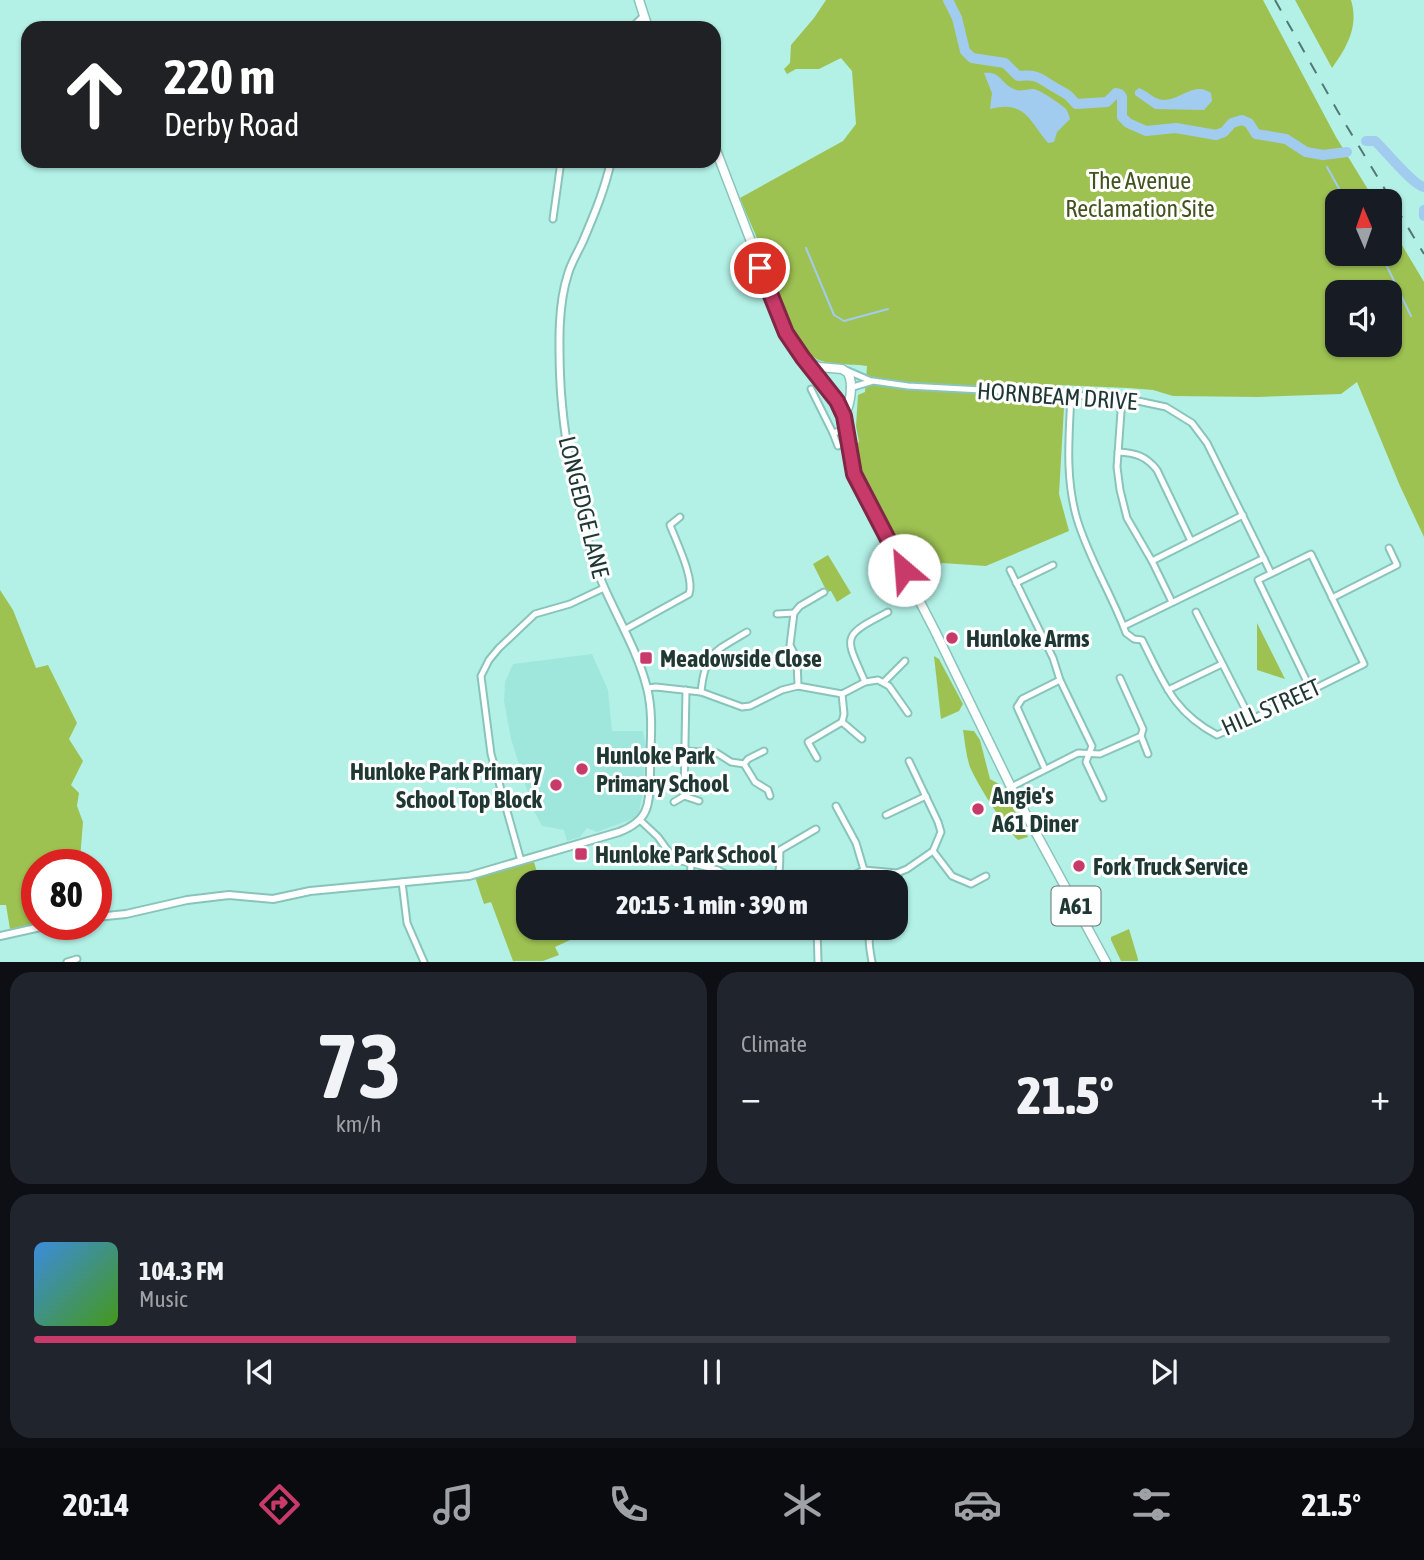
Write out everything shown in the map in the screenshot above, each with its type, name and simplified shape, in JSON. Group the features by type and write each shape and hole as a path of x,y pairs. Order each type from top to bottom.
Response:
{"highway":[{"path":"639,0 646,21"},
{"name":"A61","path":"721,164 786,333 837,401 844,416 854,474 1011,787 1106,961"},
{"path":"803,358 819,367 845,370 851,377 850,389 839,396 828,391 825,377 834,369"},
{"name":"A61","path":"844,416 848,410 850,389"}],"street":[{"path":"639,21 644,16"},
{"path":"553,219 560,168"},
{"name":"LONGEDGE LANE","path":"521,861 491,754 481,676 499,648 534,614 570,604 604,588 590,550 573,474 563,420 560,372 563,296 568,273 607,183 610,168"},
{"name":"HORNBEAM DRIVE","path":"845,370 873,381 1122,398 1166,407 1192,423 1207,443 1272,573"},
{"name":"HORNBEAM DRIVE","path":"850,389 873,381"},
{"path":"811,389 838,446"},
{"name":"HILL STREET","path":"1071,395 1068,457 1071,492 1084,539 1126,633 1134,639 1142,640 1178,706 1198,725 1217,735 1364,664 1332,598"},
{"path":"1122,398 1118,452 1120,490 1128,518 1153,561 1172,602"},
{"path":"833,433 846,429"},
{"path":"1118,452 1142,455 1149,460 1157,470 1191,541"},
{"path":"1153,561 1243,515"},
{"path":"624,630 691,591 690,579 670,525 680,517"},
{"path":"1311,690 1258,580 1311,554 1332,598 1397,565 1390,548"},
{"path":"1124,626 1264,558"},
{"path":"1016,583 1053,565"},
{"path":"1010,569 1092,746 1086,762 1103,799"},
{"path":"112,915 187,900 229,895 273,899 310,891 469,876 620,832 641,821 647,810 649,787 650,706 647,688 604,588"},
{"path":"798,686 797,659 790,645 794,614 800,606 824,592"},
{"path":"865,682 850,649 849,640 860,626 888,612"},
{"path":"1196,612 1251,720"},
{"path":"777,614 794,614"},
{"path":"701,692 705,665 716,651 747,632"},
{"path":"688,660 705,665"},
{"path":"884,682 905,661"},
{"path":"1168,690 1222,664"},
{"path":"1120,678 1143,729 1141,736 1148,754"},
{"path":"647,688 701,692 742,707 798,686 842,694 872,680 884,682 908,713"},
{"path":"1045,769 1017,707 1022,699 1060,680"},
{"path":"684,796 686,690"},
{"path":"798,745 842,722 842,694"},
{"path":"842,722 862,739"},
{"path":"1011,787 1078,752 1100,754 1141,736"},
{"path":"808,742 817,758"},
{"path":"686,751 717,753 731,762 744,764 755,782 768,790 770,796"},
{"path":"744,764 764,751"},
{"path":"902,870 933,851 941,832 909,761"},
{"path":"674,802 684,796 699,801"},
{"path":"886,815 926,796"},
{"path":"836,806 856,843 864,870"},
{"path":"641,821 671,855 691,864 716,870"},
{"path":"780,870 780,850 816,830"},
{"path":"933,851 957,880 971,884 986,876"},
{"path":"691,864 691,870"},
{"path":"402,882 407,923 424,961"},
{"path":"0,936 21,931"},
{"path":"817,940 818,961"},
{"path":"869,940 872,961"},
{"path":"66,961 78,959"}],"shaded area":[{"path":"984,73 997,75 1008,86 1020,91 1036,90 1066,109 1070,119 1057,132 1054,142 1048,143 1031,120 1019,110 1012,107 990,109 992,93"},
{"path":"1139,88 1157,99 1164,100 1193,90 1205,90 1211,93 1212,101 1204,110 1155,109 1135,95"},
{"name":"Hunloke Park Primary School","path":"592,654 608,690 612,731 643,731 646,747 643,791 639,812 635,818 597,832 587,828 580,837 567,841 564,830 542,826 533,809 511,739 504,701 505,682 513,664"}],"green space":[{"name":"The Avenue Reclamation Site","path":"826,0 1263,0 1336,137 1368,189 1325,189 1325,266 1402,266 1402,245 1424,282 1424,537 1357,382 1341,394 1258,397 1173,396 1153,390 1057,385 1058,403 1064,408 1059,494 1069,531 986,566 942,563 914,575 859,469 856,444 859,442 856,426 858,395 865,392 867,366 820,360 800,344 790,326 773,276 740,198 843,141 856,124 852,71 841,58 819,69 796,69 787,74 784,69 790,63 791,45"},
{"path":"1295,0 1351,0 1354,19 1350,36 1332,68"},
{"path":"828,555 851,593 837,602 831,591 827,592 813,564"},
{"path":"0,590 13,610 36,668 48,665 77,723 69,739 83,761 71,785 79,793 77,806 83,822 81,849 21,849 21,927 10,929 6,905 0,905"},
{"path":"1257,623 1285,679 1257,670"},
{"path":"934,656 939,659 963,704 959,711 941,719"},
{"path":"963,730 974,731 980,740 990,779 1002,786 1028,837 1018,840 985,794 970,767"},
{"path":"534,862 536,870 516,870 516,940 570,940 555,947 559,955 543,961 513,961 491,902 484,904 475,877"},
{"path":"1129,929 1138,961 1121,961 1111,940 1111,937"}],"waterway":[{"path":"948,0 957,18 965,51 972,58 1005,63 1018,76 1038,77 1066,94 1076,104 1107,102 1116,93 1120,94 1122,117 1128,123 1146,131 1176,128 1216,135 1224,132 1232,123 1242,120 1249,123 1256,134 1286,139 1306,152 1323,155 1347,152"},
{"path":"1366,141 1375,141 1407,174 1424,187"},
{"path":"1327,167 1339,189"},
{"path":"1424,210 1424,216"},
{"path":"806,248 834,315 844,321 888,309"},
{"path":"1387,266 1411,316"}],"railway":[{"path":"1275,0 1337,110 1424,254"}],"place":[{"name":"Hunloke Arms","path":"952,638"},
{"name":"Meadowside Close","path":"646,658"},
{"name":"Hunloke Park Primary School","path":"582,769"},
{"name":"Hunloke Park Primary School Top Block","path":"556,785"},
{"name":"Angie's A61 Diner","path":"978,809"},
{"name":"Hunloke Park School","path":"581,854"},
{"name":"Fork Truck Service","path":"1079,866"}],"route":[{"path":"760,268 786,333 837,401 844,416 854,474 904,570"}]}
